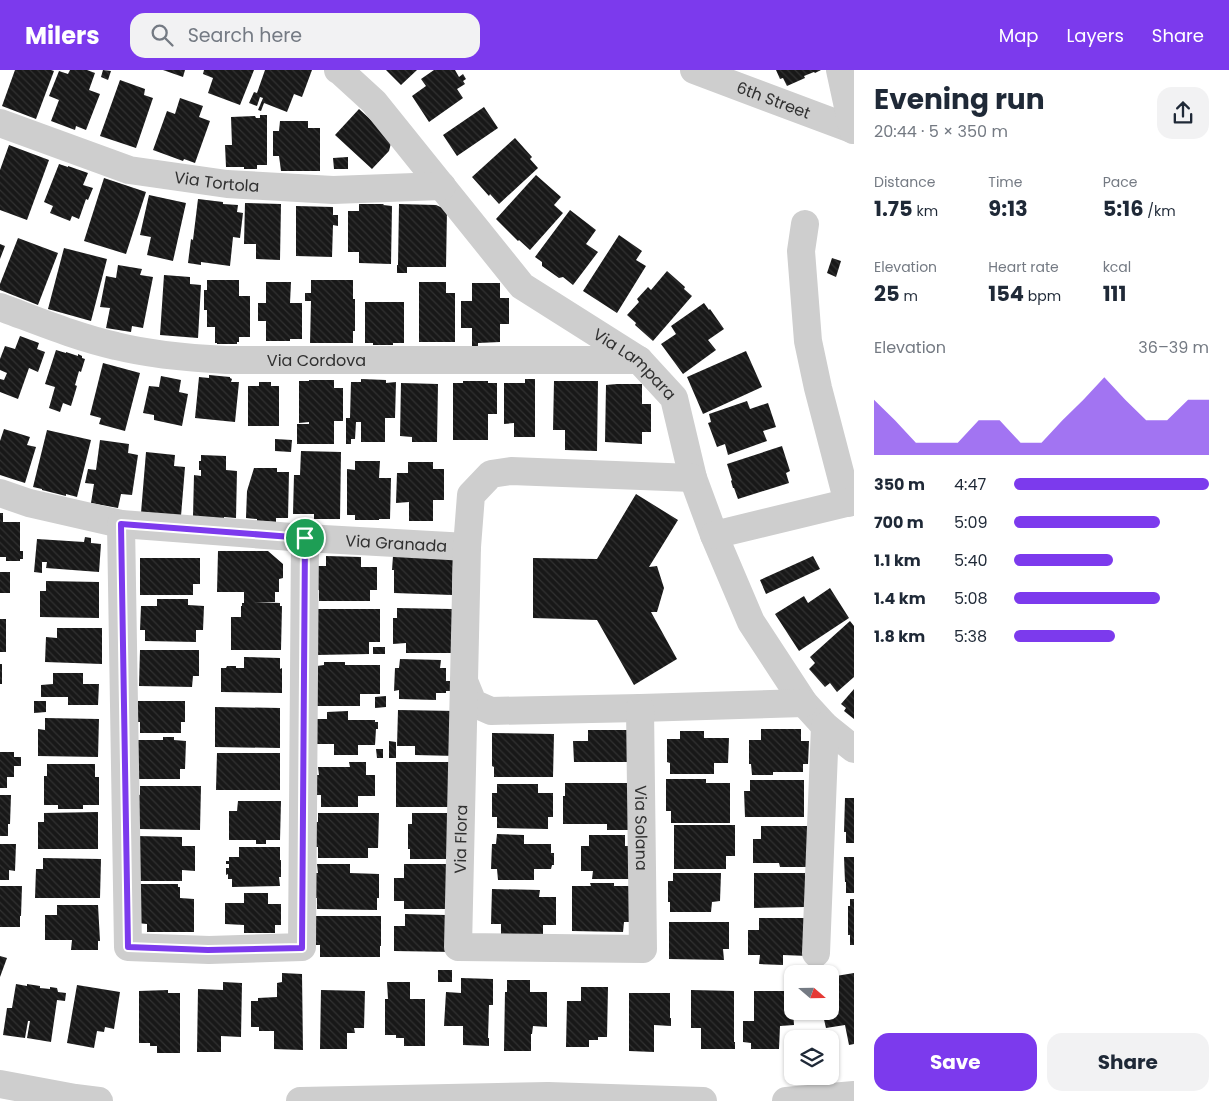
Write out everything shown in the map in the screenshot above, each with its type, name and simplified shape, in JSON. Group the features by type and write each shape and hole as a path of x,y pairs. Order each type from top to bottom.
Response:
{"street":[{"name":"Via Lampara","path":"338,70 374,102 522,286 639,360 674,398 693,478 714,535 751,622 804,703 825,726 854,749"},
{"name":"6th Street","path":"694,70 853,130"},
{"path":"840,70 853,130"},
{"name":"Via Tortola","path":"0,123 129,170 227,184 333,190 442,186"},
{"path":"714,535 851,502 821,397 808,341 801,251 805,224"},
{"name":"Via Cordova","path":"0,307 98,342 153,354 189,358 226,360 639,360"},
{"name":"Via Flora","path":"642,949 458,948 467,547 470,494 492,474 511,471 693,478"},
{"name":"Via Granada","path":"0,493 29,503 121,524 305,538 467,547"},
{"path":"121,524 128,947 208,950 302,948 305,538"},
{"path":"464,681 473,703 491,711 804,703"},
{"name":"Via Solana","path":"640,708 642,949"},
{"path":"816,953 825,726"},
{"path":"0,1084 99,1101"},
{"path":"801,1100 854,1095"},
{"path":"300,1101 548,1099 704,1101"}],"building":[{"path":"15,70 54,71 36,119 2,106"},
{"path":"70,70 87,70 95,73 89,90 100,94 86,130 76,126 75,130 51,121 59,100 49,96 59,71 68,74"},
{"path":"103,70 111,71 108,80 101,77"},
{"path":"163,70 185,70 183,77"},
{"path":"204,70 254,70 240,105 208,93 213,78 203,74"},
{"path":"265,70 312,70 302,97 294,94 287,112 264,103 261,111 258,110 263,98 260,97 257,106 249,103 254,92 257,93"},
{"path":"386,70 417,70 401,85"},
{"path":"434,70 455,70 459,77 463,74 466,79 463,81 465,84 457,89 463,98 429,122 412,96 426,86 421,79"},
{"path":"776,70 821,70 804,76 805,78 787,86 783,78 780,79"},
{"path":"120,80 145,89 144,95 153,98 136,148 100,136"},
{"path":"180,98 203,106 199,117 210,121 195,163 184,159 183,161 153,150 167,111 175,114"},
{"path":"484,107 498,128 457,156 443,135"},
{"path":"359,109 392,139 389,151 372,169 335,135"},
{"path":"260,115 267,115 267,165 257,165 257,169 226,167 225,145 232,145 231,117 255,116 260,118"},
{"path":"280,121 308,121 308,128 320,128 320,171 281,171 279,156 273,156 273,131 279,131"},
{"path":"515,138 532,157 530,159 538,168 499,204 472,177"},
{"path":"9,145 49,160 27,220 0,210 0,170"},
{"path":"348,157 348,169 334,169 333,158"},
{"path":"59,164 88,173 83,185 93,188 88,200 86,199 79,219 72,216 70,221 50,213 53,206 44,202"},
{"path":"536,175 561,197 554,205 563,213 530,250 496,219"},
{"path":"104,178 146,192 126,254 84,241"},
{"path":"149,195 186,203 173,261 147,255 151,237 140,235"},
{"path":"198,199 238,205 237,212 243,213 240,238 233,237 230,266 201,262 201,265 188,263"},
{"path":"245,203 281,204 280,260 256,259 256,244 244,244"},
{"path":"359,204 384,204 392,206 391,264 359,263 359,252 348,252 348,211 359,211"},
{"path":"399,204 436,205 447,210 446,267 407,267 407,273 397,273"},
{"path":"296,206 333,207 333,215 338,215 338,226 333,225 332,257 296,256"},
{"path":"570,210 596,230 586,244 598,252 573,285 563,277 559,278 542,266 542,262 535,257"},
{"path":"619,235 642,251 636,260 646,266 617,313 583,291"},
{"path":"18,238 58,253 38,305 0,290 0,284"},
{"path":"0,244 5,246 0,259"},
{"path":"64,248 107,259 91,321 48,309"},
{"path":"832,258 841,261 836,277 827,273"},
{"path":"118,265 142,269 140,275 153,277 143,328 132,326 131,332 106,328 110,308 100,307 106,276 116,278"},
{"path":"667,271 692,296 653,341 627,315 639,302 637,299 648,287 651,290"},
{"path":"164,275 190,277 190,284 201,285 198,338 160,335"},
{"path":"207,280 239,280 239,296 250,296 250,337 239,337 237,344 215,343 215,327 207,327 207,310 204,310 204,290 207,290"},
{"path":"311,280 353,280 355,331 353,331 353,343 310,343 311,301 305,301 305,293 311,293"},
{"path":"266,282 291,282 290,303 302,303 302,339 266,341 266,321 258,321 258,303 266,303"},
{"path":"419,282 446,282 446,293 455,293 455,342 419,342"},
{"path":"472,283 500,283 500,298 509,298 509,324 500,324 500,342 478,343 478,346 472,346 472,328 461,328 461,301 472,301"},
{"path":"365,302 404,302 404,343 373,345 373,343 365,343"},
{"path":"704,303 724,329 708,340 716,350 683,374 661,344 676,334 671,326"},
{"path":"20,336 39,343 37,349 45,352 38,372 29,368 18,399 0,392 0,379 4,380 7,373 0,370 0,359 5,346 15,349"},
{"path":"56,350 78,356 78,354 85,359 81,372 79,371 71,406 63,403 60,412 49,408 55,387 45,384"},
{"path":"746,351 762,387 703,414 687,377"},
{"path":"103,363 140,373 125,431 99,424 101,418 90,415"},
{"path":"209,375 230,377 232,379 231,382 239,382 235,422 195,418 199,377 209,378"},
{"path":"161,376 181,380 179,392 188,394 182,426 154,420 154,415 143,413 149,386 159,387"},
{"path":"361,379 386,380 386,383 396,382 395,418 385,418 385,442 361,442 361,422 356,422 355,439 351,439 351,444 346,444 346,418 350,418 351,382 361,382"},
{"path":"525,379 535,379 535,437 514,437 514,423 504,424 504,383 525,383"},
{"path":"334,380 334,388 343,388 343,421 334,421 334,444 297,444 297,424 309,424 309,422 299,423 299,381"},
{"path":"463,381 497,383 497,414 488,414 488,440 453,440 453,383 463,383"},
{"path":"554,381 598,381 597,451 565,450 565,430 553,430"},
{"path":"259,382 271,382 271,386 279,386 279,426 248,426 248,386 259,386"},
{"path":"401,383 438,384 437,442 412,442 412,437 400,436"},
{"path":"642,384 642,404 651,404 651,432 642,432 642,444 605,442 606,385"},
{"path":"747,401 750,409 768,403 776,427 763,431 767,441 728,455 725,444 717,447 708,423 711,422 709,414"},
{"path":"4,429 30,437 27,445 36,447 25,483 0,475 0,441"},
{"path":"47,430 91,440 77,497 33,487"},
{"path":"275,439 292,440 291,452 275,451"},
{"path":"100,440 129,444 128,453 138,455 132,495 121,494 118,508 91,503 94,484 85,483 88,469 96,470"},
{"path":"782,446 790,471 786,473 789,483 738,499 727,464"},
{"path":"301,451 341,452 340,519 314,519 314,514 293,514 294,475 300,475"},
{"path":"146,452 175,455 174,466 185,467 181,516 141,513"},
{"path":"201,455 226,456 226,470 237,471 236,518 193,517 194,475 201,476 199,461 201,461"},
{"path":"355,461 380,461 379,478 391,478 390,519 355,520 355,515 347,515 347,469 355,470"},
{"path":"408,462 433,462 433,469 444,469 444,500 433,500 433,521 409,521 409,502 396,503 397,473 408,473"},
{"path":"254,468 277,468 277,472 289,472 288,518 276,518 276,522 257,521 257,519 246,518 247,491"},
{"path":"636,494 678,520 649,567 657,566 664,588 657,612 651,612 677,659 634,685 597,620 533,618 533,558 597,559"},
{"path":"0,513 3,513 3,522 20,522 20,551 23,551 23,559 20,559 20,561 6,561 6,557 0,557"},
{"path":"85,537 91,538 91,543 101,544 99,572 46,568 47,562 42,562 42,573 34,572 37,539 84,542"},
{"path":"218,551 268,551 283,564 283,578 279,579 279,592 275,592 275,602 253,602 280,603 280,606 282,606 281,650 231,650 231,617 241,617 244,592 217,592"},
{"path":"326,556 361,557 361,567 377,567 377,590 370,590 370,601 319,601 317,566 326,566"},
{"path":"393,556 453,557 452,595 394,593"},
{"path":"813,556 820,569 766,594 760,580"},
{"path":"140,558 200,558 200,584 193,584 193,595 140,595"},
{"path":"0,572 10,572 10,593 0,593"},
{"path":"46,581 99,582 99,618 40,617 40,591 46,591"},
{"path":"830,588 849,618 799,651 775,614 804,596 808,603"},
{"path":"157,599 188,599 188,605 204,606 203,630 196,630 196,642 145,641 145,630 140,630 141,606 157,606"},
{"path":"397,608 452,609 454,653 406,653 406,643 393,644 393,618 397,618"},
{"path":"315,609 380,609 380,642 369,642 369,654 316,655"},
{"path":"0,619 6,619 6,652 0,652"},
{"path":"850,621 854,626 854,677 837,692 830,683 825,687 809,669 815,663 810,657"},
{"path":"57,628 102,628 102,664 45,662 46,637 57,638"},
{"path":"373,647 385,647 385,654 373,654"},
{"path":"140,650 199,650 199,676 193,676 192,687 139,686"},
{"path":"244,657 280,658 282,693 221,692 221,668 236,666 236,668 244,668"},
{"path":"400,659 441,660 440,668 446,668 446,681 455,681 455,691 436,693 436,700 399,699 399,690 394,691 395,668 399,668"},
{"path":"324,662 345,662 345,665 380,665 380,694 360,694 360,706 317,706 317,666 324,665"},
{"path":"0,664 2,664 2,684 0,684"},
{"path":"53,673 83,673 83,684 99,684 98,705 68,705 68,697 41,697 41,685 53,684"},
{"path":"854,689 854,719 844,711 846,708 841,704"},
{"path":"386,696 386,707 375,708 375,697"},
{"path":"34,701 46,701 46,712 34,713"},
{"path":"138,701 185,701 185,722 181,722 181,733 140,733"},
{"path":"215,707 280,708 280,748 215,747"},
{"path":"398,710 456,711 456,756 415,755 415,746 397,746"},
{"path":"348,711 348,720 375,720 375,722 378,722 375,745 358,745 358,755 334,755 334,744 315,744 315,719 327,719 327,712"},
{"path":"45,718 99,719 98,757 38,756 38,729 45,730"},
{"path":"761,729 801,729 801,741 809,741 808,764 803,764 803,772 773,772 773,775 752,775 751,764 749,764 749,740 761,740"},
{"path":"588,730 627,730 630,762 574,762 573,741 588,741"},
{"path":"680,731 704,731 704,738 729,738 728,763 714,763 714,774 670,774 670,763 667,762 667,739 680,739"},
{"path":"492,733 554,734 553,777 494,777"},
{"path":"163,737 174,737 174,740 186,741 185,769 180,769 180,779 139,779 139,769 134,768 134,740 163,740"},
{"path":"389,741 396,742 396,758 389,758"},
{"path":"376,749 383,749 383,758 377,758"},
{"path":"0,752 14,752 14,757 21,757 21,766 14,766 14,777 7,777 7,788 0,788"},
{"path":"217,753 280,753 280,790 216,790"},
{"path":"349,762 366,762 366,775 375,775 375,796 358,796 358,807 321,807 321,795 315,795 315,775 319,775 318,767 350,767"},
{"path":"396,762 454,762 454,807 396,807"},
{"path":"47,764 95,764 95,777 99,777 99,805 83,805 83,809 58,809 58,805 44,805 44,776 47,776"},
{"path":"666,779 706,779 706,783 730,783 730,823 671,823 671,811 666,811"},
{"path":"750,780 804,780 804,817 745,817 744,791 750,791"},
{"path":"565,783 630,783 634,830 607,830 607,824 563,824"},
{"path":"497,784 538,784 538,793 553,793 553,817 548,817 548,829 497,828 497,817 492,817 492,793 497,793"},
{"path":"140,786 201,786 200,830 139,829 137,794 140,795"},
{"path":"0,795 11,795 8,836 0,836"},
{"path":"845,798 854,798 854,843 846,843 846,832 844,832"},
{"path":"238,801 281,801 280,840 266,840 266,844 256,844 256,840 229,840 229,811 237,811"},
{"path":"98,812 98,849 38,849 38,822 44,822 44,813"},
{"path":"318,813 379,813 378,848 368,848 368,858 318,858 318,847 315,847 315,822 318,822"},
{"path":"412,813 452,813 451,859 410,859 408,824 412,824"},
{"path":"674,825 735,825 735,856 726,856 726,869 674,869"},
{"path":"761,826 810,826 808,867 780,867 779,863 753,863 753,839 761,839"},
{"path":"497,834 524,835 524,844 551,844 551,853 554,853 554,865 552,865 551,869 534,869 534,880 498,880 497,869 491,869 492,844 496,844"},
{"path":"589,835 625,835 625,846 632,846 630,879 592,879 593,871 581,871 581,846 589,846"},
{"path":"136,836 182,837 182,846 195,846 195,871 182,870 182,881 136,881"},
{"path":"0,844 16,844 15,871 9,870 9,880 0,880"},
{"path":"239,847 280,847 280,886 232,887 232,879 228,879 228,874 226,875 226,868 229,868 229,864 226,864 226,861 229,861 229,857 239,857"},
{"path":"844,857 854,857 854,893 846,893"},
{"path":"43,858 101,859 100,898 35,898 36,869 43,869"},
{"path":"317,864 350,864 350,873 379,874 377,910 317,909 317,898 314,898 314,873 318,873"},
{"path":"404,864 453,864 450,909 404,909 404,901 394,901 394,878 404,878"},
{"path":"673,873 721,873 720,901 712,902 711,912 670,912 668,881 673,881"},
{"path":"754,873 805,873 805,907 754,908"},
{"path":"590,883 614,883 614,886 630,886 631,922 624,922 623,932 572,931 572,886 591,886"},
{"path":"140,884 178,884 178,887 180,887 180,898 194,899 194,932 147,932 147,924 137,923"},
{"path":"0,886 22,886 20,927 0,927"},
{"path":"492,889 540,890 539,897 556,897 556,925 543,925 543,935 501,934 501,924 491,924"},
{"path":"244,893 268,893 268,904 281,904 281,925 275,925 275,933 244,933 244,925 225,924 225,903 244,903"},
{"path":"850,899 854,899 854,945 850,945 850,935 848,935 848,906 850,906"},
{"path":"57,905 98,905 100,941 98,941 98,950 71,950 72,940 45,940 45,915 57,915"},
{"path":"405,914 446,915 454,952 394,951 394,926 405,926"},
{"path":"313,916 381,916 380,957 320,957 320,945 313,945"},
{"path":"759,918 808,918 808,956 783,955 783,965 759,964 760,955 748,955 748,930 759,930"},
{"path":"669,922 729,922 729,949 723,949 724,960 669,959"},
{"path":"0,956 7,958 0,977"},
{"path":"438,970 452,970 452,982 438,982"},
{"path":"282,973 302,974 303,1050 274,1049 274,1031 259,1031 259,1027 251,1027 251,1001 258,1001 258,998 277,997 277,983 282,982"},
{"path":"854,973 854,1044 849,1045 845,1025 826,1028 824,1020 839,1020 839,976"},
{"path":"461,978 493,979 493,1005 489,1005 489,1046 463,1045 463,1026 444,1026 446,992 461,993"},
{"path":"507,980 530,980 530,992 547,992 547,1027 533,1026 531,1051 504,1051"},
{"path":"223,982 242,983 241,1037 221,1036 221,1052 197,1052 198,989 223,990"},
{"path":"387,982 410,982 410,999 425,999 425,1046 404,1046 404,1038 396,1038 396,1035 385,1035 385,999 388,999"},
{"path":"16,984 27,986 27,984 50,989 50,987 57,988 58,992 66,993 65,1001 57,1000 51,1042 27,1038 30,1021 28,1021 25,1038 3,1035 7,1008 12,1008"},
{"path":"77,985 120,992 114,1029 105,1027 104,1032 97,1031 94,1048 67,1043"},
{"path":"581,987 608,987 607,1037 589,1040 589,1047 566,1047 567,1001 581,1001"},
{"path":"168,990 168,993 180,993 180,1053 157,1053 157,1046 150,1046 150,1043 139,1043 139,991"},
{"path":"321,990 365,991 364,1028 354,1028 355,1033 347,1033 347,1049 320,1049"},
{"path":"691,990 734,991 735,1049 701,1049 701,1028 691,1028"},
{"path":"754,991 784,991 784,1020 794,1020 794,1025 780,1026 779,1049 751,1049 751,1043 743,1042 743,1021 754,1021"},
{"path":"629,993 670,993 671,1026 654,1025 654,1052 629,1051"}],"route":[{"path":"121,524 305,538 302,948 208,950 128,947 121,524"}]}
